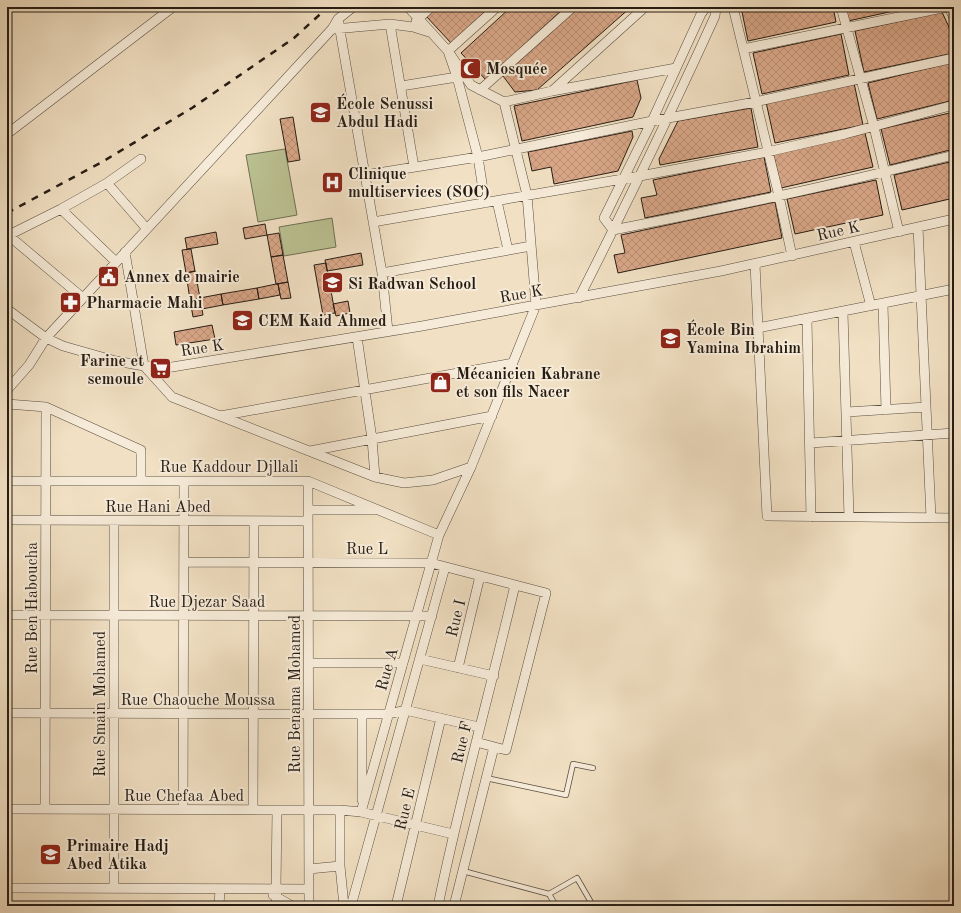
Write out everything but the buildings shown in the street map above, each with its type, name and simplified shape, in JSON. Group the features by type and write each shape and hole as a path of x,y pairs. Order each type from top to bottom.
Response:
{"street":[{"path":"7,134 173,7"},
{"path":"7,390 29,365 46,338 82,298 353,7"},
{"path":"408,7 448,51 471,85 504,102 552,91 676,68"},
{"path":"409,27 431,7"},
{"path":"448,51 497,7"},
{"path":"480,90 573,7"},
{"path":"552,91 645,7"},
{"path":"613,230 604,218 652,121 701,14 706,7"},
{"path":"579,298 691,70 715,16 716,7"},
{"path":"732,7 779,196 792,256"},
{"path":"841,7 874,127 899,232"},
{"path":"743,49 948,7 954,18"},
{"path":"337,25 390,24 432,33"},
{"path":"390,24 414,167"},
{"path":"337,25 382,273 388,331"},
{"path":"448,51 457,77 478,158 485,202"},
{"path":"365,175 478,158 652,121 755,102 954,58"},
{"path":"401,86 457,77"},
{"path":"504,102 527,195 536,305"},
{"path":"373,222 640,176 767,152 874,127 954,105"},
{"path":"613,230 708,212 954,155"},
{"path":"82,298 8,235 61,210 107,184 141,159"},
{"path":"107,184 147,229"},
{"path":"497,201 508,250"},
{"path":"61,210 116,262"},
{"name":"Rue K","path":"7,309 46,338 63,346 116,361 166,368 357,337 579,298 755,264 954,219"},
{"path":"918,227 931,518"},
{"path":"854,242 871,306"},
{"path":"382,273 531,246"},
{"path":"125,252 144,366 172,397 375,477 404,483 433,480 471,468"},
{"path":"755,264 767,516 954,518"},
{"path":"758,328 954,289"},
{"path":"883,304 886,410"},
{"name":"Rue A","path":"362,812 440,535 471,468 536,305"},
{"path":"843,312 848,440 849,517"},
{"path":"807,319 811,443 811,517"},
{"path":"357,337 372,439 375,477"},
{"path":"220,416 513,362"},
{"path":"7,404 46,407 141,450 141,481"},
{"name":"Rue Ben Haboucha","path":"45,809 46,407"},
{"path":"847,412 926,407"},
{"path":"310,451 492,416"},
{"path":"811,443 954,433"},
{"name":"Rue Kaddour Djllali","path":"7,480 308,481 440,535"},
{"path":"183,810 184,481"},
{"name":"Rue Benama Mohamed","path":"308,481 309,906"},
{"path":"308,510 381,510"},
{"name":"Rue Hani Abed","path":"7,520 308,521"},
{"name":"Rue Smain Mohamed","path":"114,521 114,888"},
{"path":"253,810 254,521"},
{"name":"Rue L","path":"184,562 431,563 546,593 506,750 494,747"},
{"path":"351,906 445,567"},
{"name":"Rue I","path":"458,668 480,576"},
{"name":"Rue F","path":"438,906 453,834 479,727 494,676 515,585"},
{"name":"Rue Djezar Saad","path":"7,615 432,616"},
{"path":"309,662 419,661 494,676"},
{"path":"405,710 479,727"},
{"name":"Rue Chaouche Moussa","path":"7,713 389,714 405,710"},
{"path":"362,714 362,812"},
{"name":"Rue E","path":"398,906 441,718"},
{"path":"454,906 494,747 476,742"},
{"name":"Rue Chefaa Abed","path":"7,809 340,810 362,812 453,834"},
{"path":"276,898 277,810"},
{"path":"340,810 340,866 344,906"},
{"path":"309,869 340,866"},
{"path":"7,888 263,889 292,906"},
{"path":"219,906 220,889"},
{"path":"276,898 309,889"}],"lane":[{"path":"486,778 566,795 573,764 593,768"},
{"path":"463,871 549,894 577,878 592,904 588,906"},
{"path":"549,894 556,906"}],"green space":[{"path":"285,149 297,215 258,222 246,155"},
{"path":"332,218 336,247 284,256 279,227"}],"railway":[{"path":"7,213 102,162 192,108 294,38 328,7"}],"place":[{"name":"Mosquée","path":"470,68"},
{"name":"École Senussi Abdul Hadi","path":"320,112"},
{"name":"Clinique multiservices (SOC)","path":"332,182"},
{"name":"Annex de mairie","path":"109,276"},
{"name":"Si Radwan School","path":"333,283"},
{"name":"Pharmacie Mahi","path":"70,302"},
{"name":"CEM Kaid Ahmed","path":"242,320"},
{"name":"École Bin Yamina Ibrahim","path":"670,338"},
{"name":"Farine et semoule","path":"160,369"},
{"name":"Mécanicien Kabrane et son fils Nacer","path":"440,382"},
{"name":"Primaire Hadj Abed Atika","path":"50,854"}]}
